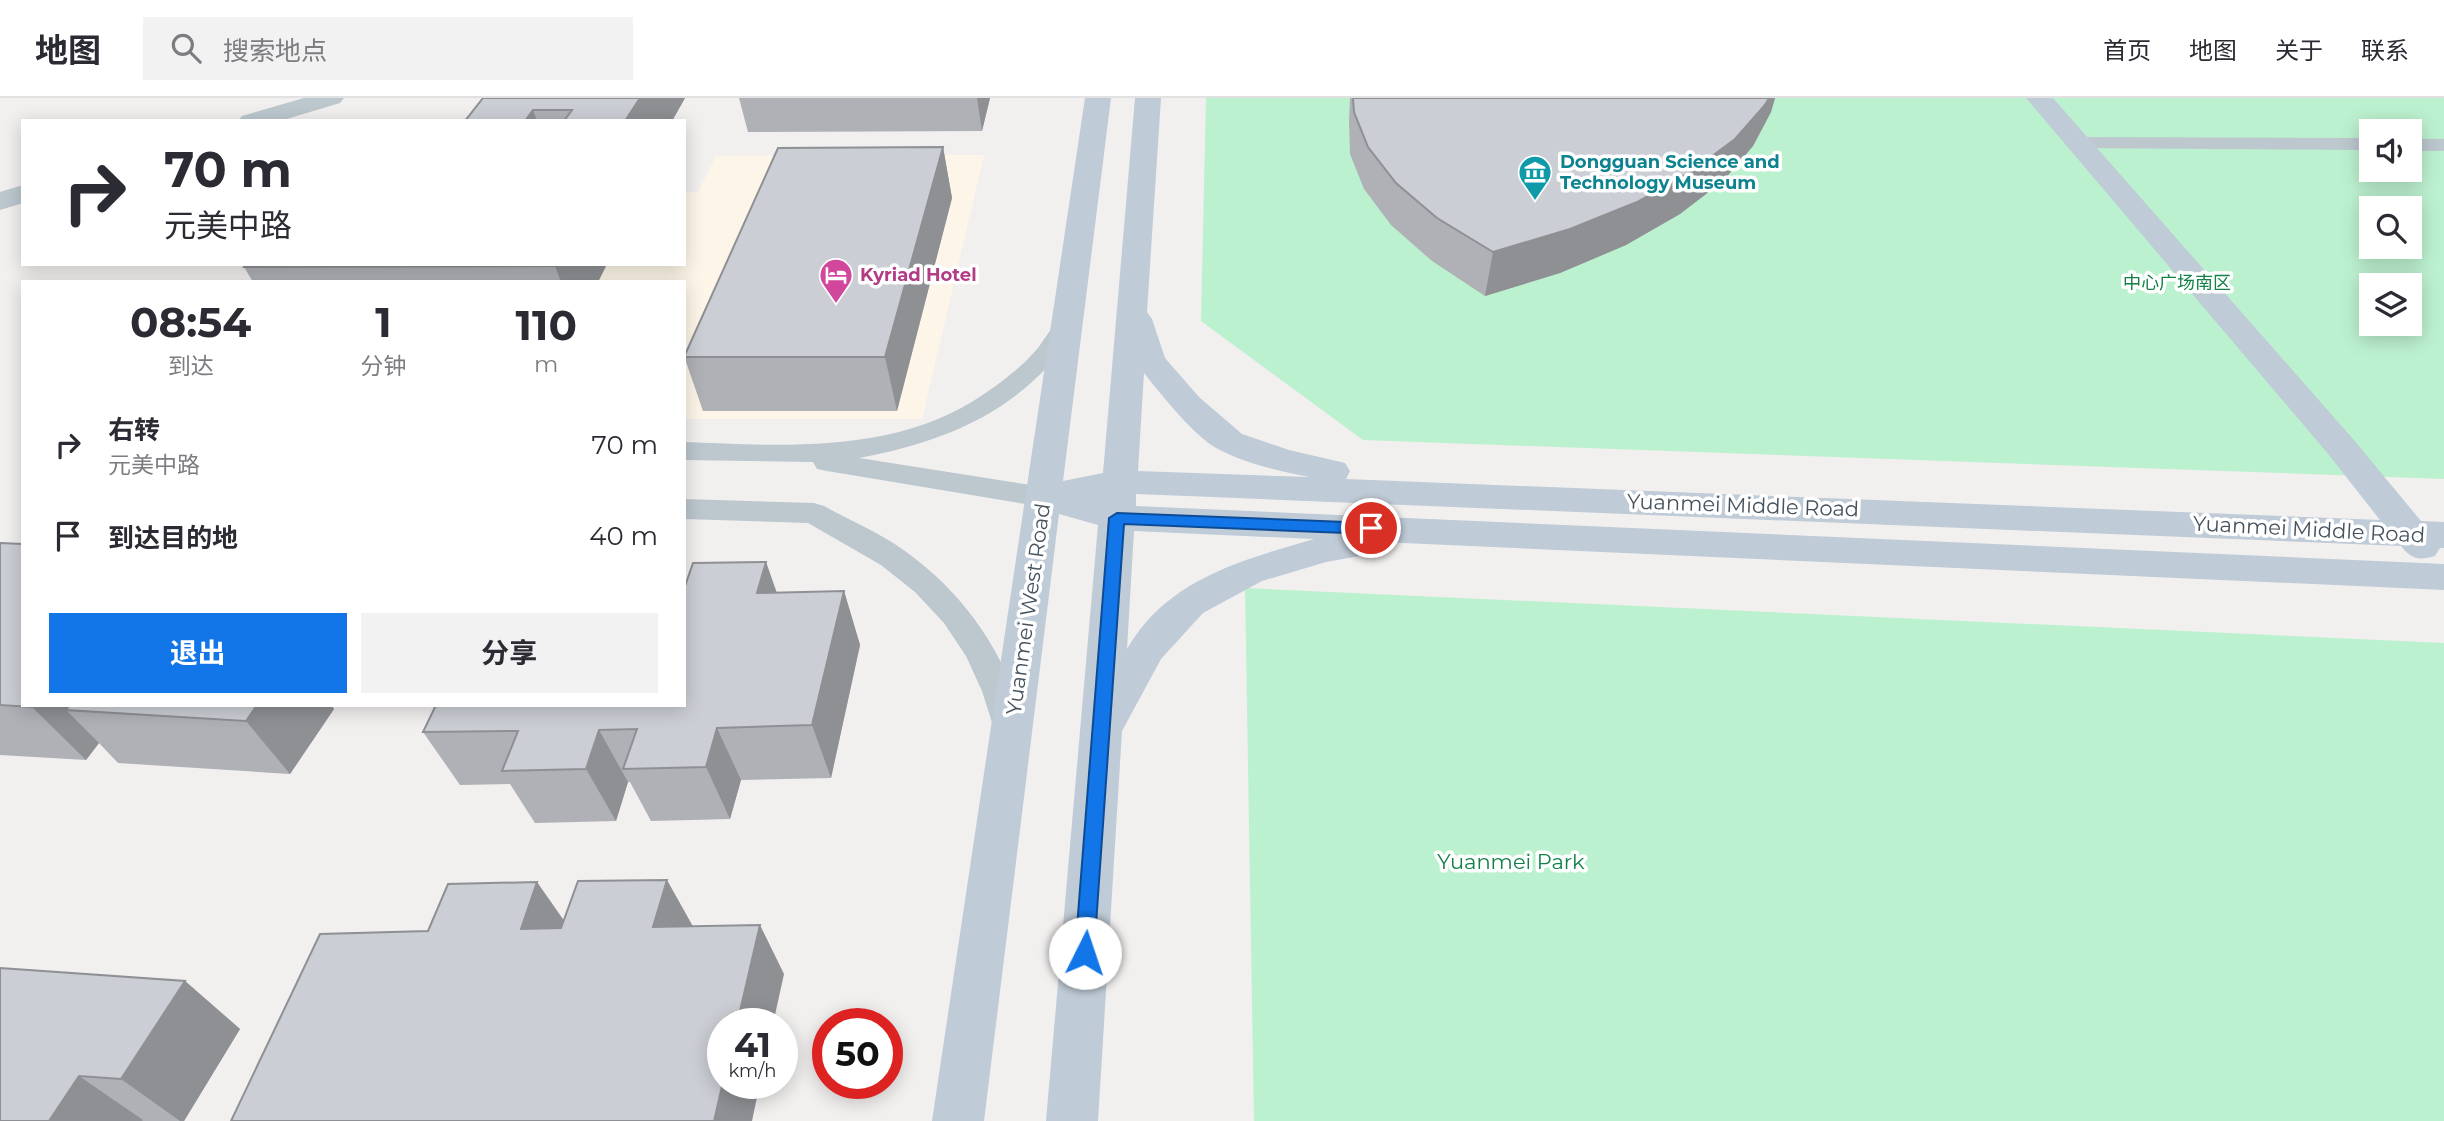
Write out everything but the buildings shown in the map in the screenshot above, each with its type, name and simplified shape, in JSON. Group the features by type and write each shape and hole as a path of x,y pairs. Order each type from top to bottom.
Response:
{"main road":[{"name":"Yuanmei West Road","path":"958,1121 1098,98"},
{"path":"1072,1121 1148,98"},
{"path":"2039,98 2341,446 2428,534 2444,575"},
{"path":"1132,306 1150,360 1187,404 1230,442 1283,460 1438,493"},
{"name":"Yuanmei Middle Road","path":"1118,500 1438,493 2428,534"},
{"path":"1043,497 1118,500 1452,532"},
{"path":"1100,732 1147,649 1189,603 1249,571 1326,549 1452,532"},
{"name":"Yuanmei Middle Road","path":"1452,532 2444,575"}],"street":[{"path":"258,119 331,98"},
{"path":"0,202 21,193"}],"lane":[{"path":"2078,143 2359,144"},
{"path":"2422,145 2444,145"},
{"path":"686,451 819,453 862,448 903,439 978,410 1008,392 1033,372 1052,351 1066,328"},
{"path":"777,454 1043,497"},
{"path":"686,509 814,513 892,557 926,584 956,615 980,651 999,691 1011,736"}],"shaded area":[{"path":"984,155 922,419 686,419 686,280 260,280 271,266 686,266 686,192 698,192 716,156"}],"green space":[{"name":"中心广场南区","path":"1206,98 2444,98 2444,479 1363,440 1201,321"},
{"name":"Yuanmei Park","path":"1245,588 2444,643 2444,1121 1254,1121"}],"place":[{"name":"Dongguan Science and Technology Museum","path":"1535,202"},
{"name":"Kyriad Hotel","path":"836,305"}],"route":[{"path":"1085,953 1117,518 1371,528"}]}
